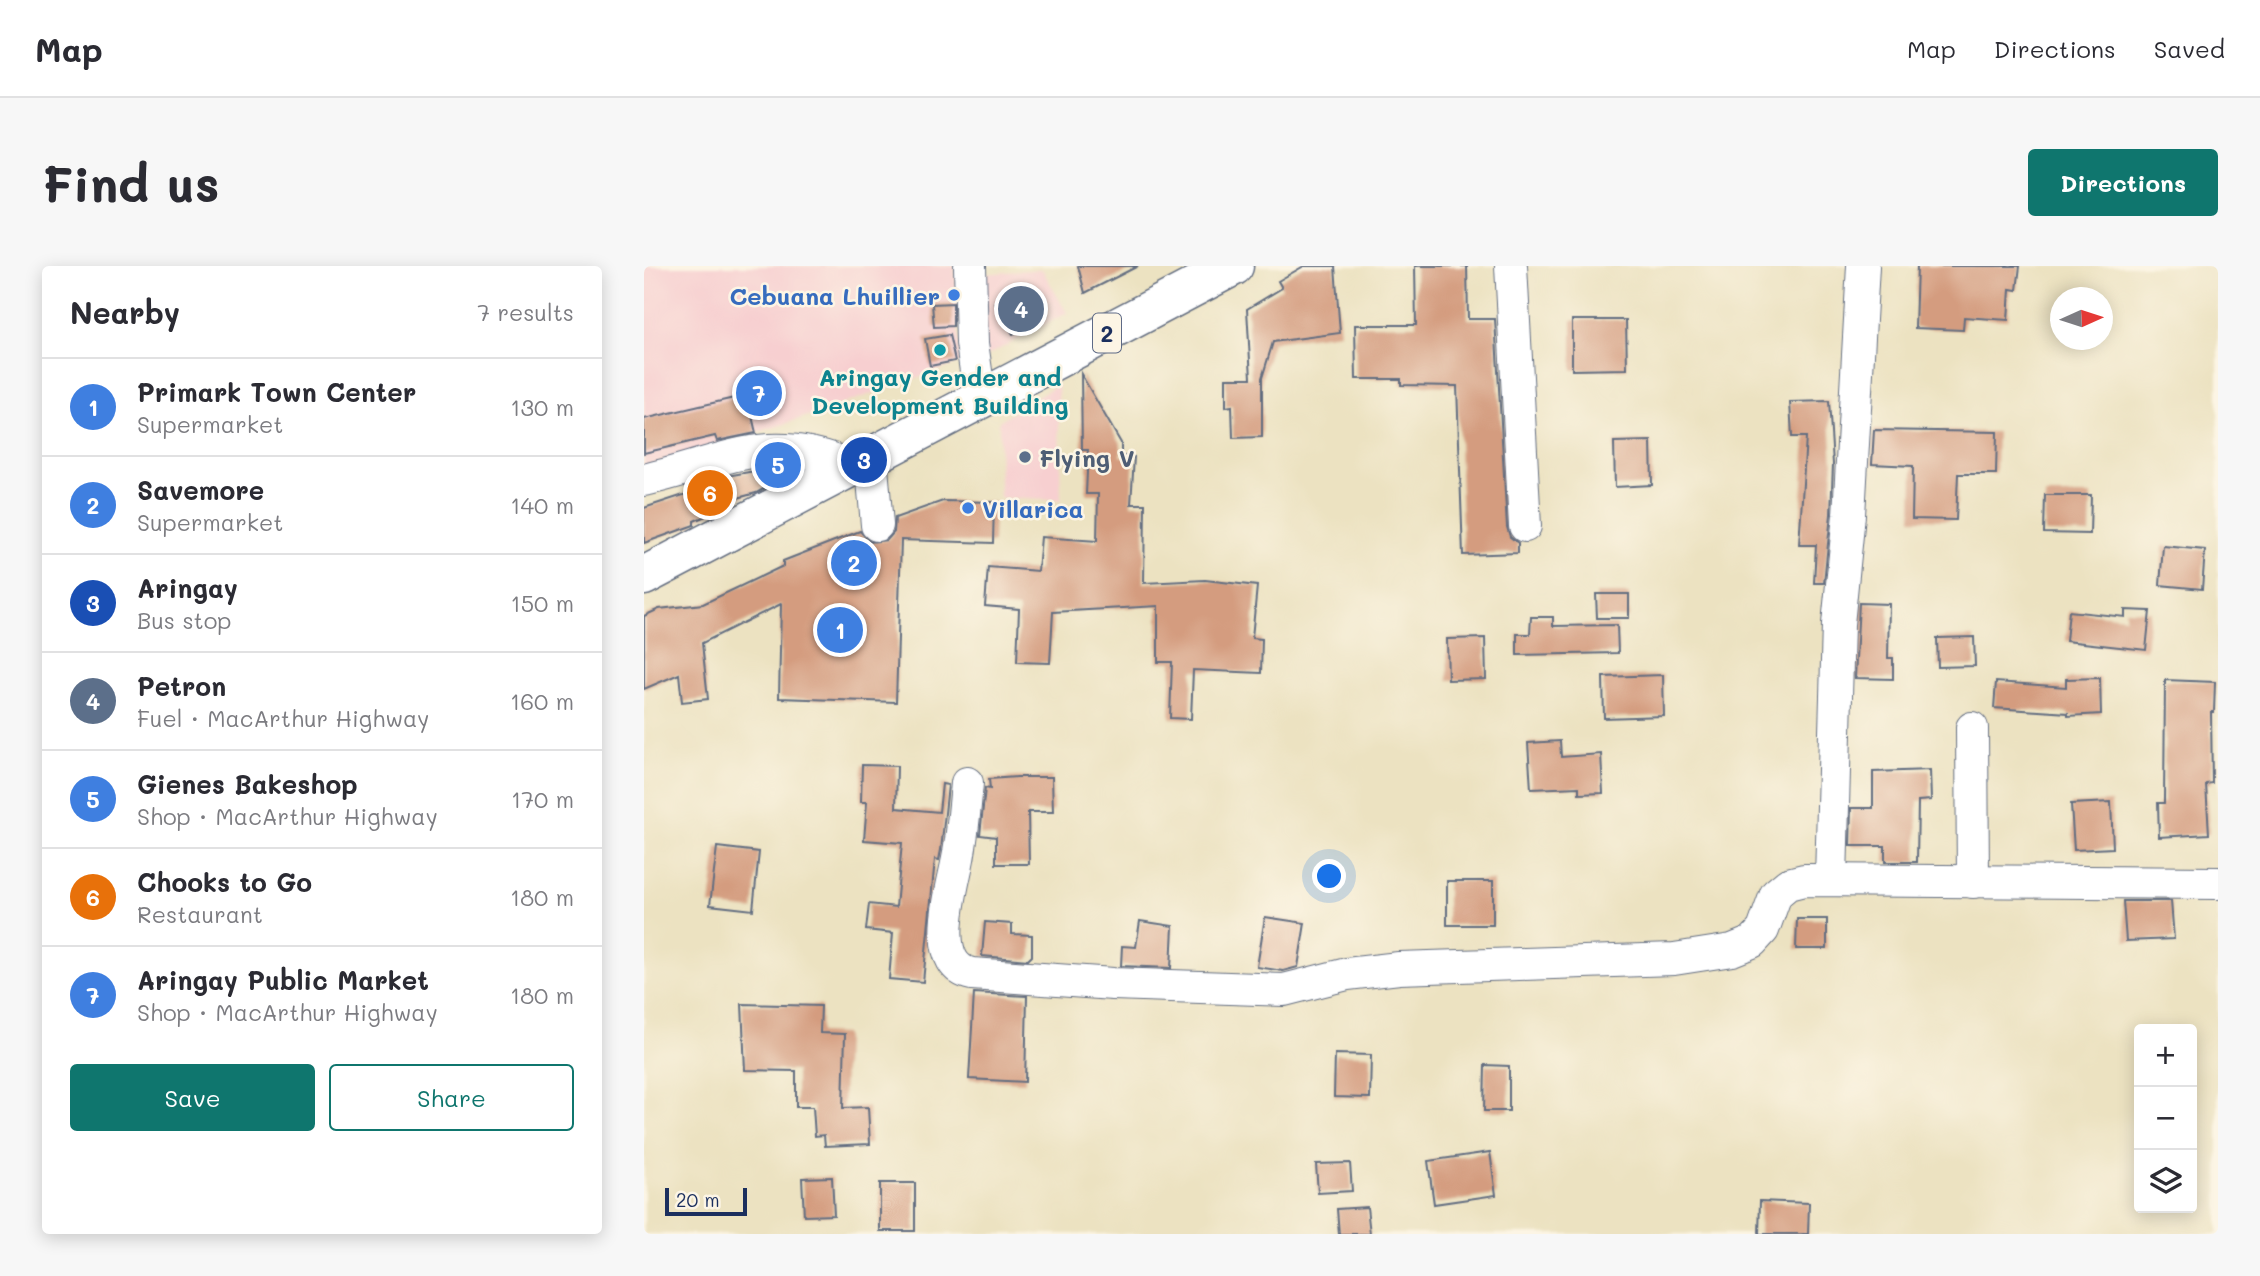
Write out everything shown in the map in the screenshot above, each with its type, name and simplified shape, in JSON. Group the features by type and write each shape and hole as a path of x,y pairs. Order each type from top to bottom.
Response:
{"highway":[{"name":"2","path":"644,576 1234,266"}],"street":[{"path":"970,266 972,343 980,399"},
{"path":"1511,266 1525,526"},
{"path":"1831,878 1838,624 1849,515 1863,266"},
{"path":"644,480 759,449 824,454 861,461 877,525"},
{"path":"1972,728 1973,881"},
{"path":"967,783 959,856 951,883 947,920 951,960 961,972 972,974 1113,984 1284,990 1347,974 1399,968 1674,959 1732,950 1752,942 1763,930 1776,894 1788,884 1831,878 2218,883"}],"shaded area":[{"path":"644,266 955,266 960,363 788,423 644,467"},
{"path":"1042,269 1067,313 985,357 983,274"},
{"path":"1058,384 1061,500 1000,498 999,421"}],"building":[{"path":"1078,266 1138,266 1085,293"},
{"path":"1304,266 1335,266 1340,333 1273,342 1262,378 1262,437 1233,438 1232,406 1226,407 1226,378 1251,378 1247,309 1282,288 1278,281"},
{"path":"1415,266 1467,266 1468,319 1495,319 1507,527 1510,537 1518,543 1518,553 1463,555 1457,386 1401,385 1401,379 1356,379 1355,325 1416,325"},
{"path":"1917,266 2020,266 2017,290 2010,289 2008,320 1964,317 1963,330 1915,328"},
{"path":"1030,284 1047,315 1013,334 995,303"},
{"path":"953,303 953,326 934,327 932,304"},
{"path":"1572,320 1626,320 1627,369 1572,370"},
{"name":"Aringay Gender and Development Building","path":"949,335 955,361 930,366 925,339"},
{"path":"1081,374 1121,443 1121,456 1134,457 1131,504 1145,504 1144,583 1205,580 1257,586 1252,638 1262,639 1261,673 1193,670 1191,719 1170,718 1172,662 1158,662 1158,606 1053,612 1050,663 1017,662 1019,609 985,606 988,567 1038,571 1041,537 1097,541 1098,494 1086,494 1088,450 1082,450"},
{"path":"747,395 756,433 717,441 715,436 644,453 644,419"},
{"path":"1829,401 1833,464 1831,514 1824,583 1814,583 1816,545 1799,545 1806,437 1792,437 1790,402"},
{"path":"1874,430 1997,432 1996,474 1958,474 1956,520 1912,519 1913,466 1872,464"},
{"path":"1651,441 1652,485 1615,487 1614,442"},
{"path":"771,468 790,469 792,473 769,481 770,485 756,493 734,499 727,476"},
{"path":"723,482 731,505 694,521 694,525 644,543 644,508"},
{"path":"2045,495 2091,495 2090,534 2044,533"},
{"path":"943,501 994,502 993,543 901,540 896,702 779,698 781,604 702,643 708,699 682,702 679,674 644,689 644,616 659,609 703,604 783,566 783,561 860,531 870,542 887,540 894,532 895,518"},
{"path":"2163,546 2205,550 2202,589 2160,585"},
{"path":"1596,594 1629,594 1629,618 1597,618"},
{"path":"1859,603 1889,604 1888,658 1893,658 1893,679 1855,678"},
{"path":"2125,610 2150,611 2146,650 2066,641 2069,611 2125,617"},
{"path":"1531,617 1553,617 1553,626 1617,625 1618,653 1517,655 1517,634 1530,634"},
{"path":"1974,637 1975,666 1938,667 1937,638"},
{"path":"1485,638 1486,679 1448,680 1447,639"},
{"path":"1663,675 1664,716 1604,718 1603,677"},
{"path":"2100,678 2101,714 2068,716 2068,713 1994,708 1996,682 2066,687 2066,679"},
{"path":"2165,680 2215,682 2214,712 2211,712 2212,783 2206,784 2209,834 2159,837 2158,803 2164,803"},
{"path":"1560,741 1561,757 1601,754 1603,793 1579,794 1579,787 1531,789 1528,743"},
{"path":"862,765 897,766 896,808 939,812 942,784 948,785 941,850 939,860 935,859 923,982 889,979 893,933 866,930 869,904 896,907 902,843 864,840 867,802 861,802"},
{"path":"1930,770 1931,800 1918,801 1917,862 1885,862 1885,846 1850,846 1851,808 1873,808 1873,772"},
{"path":"1052,777 1053,812 1028,812 1029,864 996,864 996,837 980,835 985,788 990,789 989,779"},
{"path":"2111,802 2113,848 2074,850 2071,804"},
{"path":"717,847 759,852 753,910 710,905"},
{"path":"1447,881 1493,881 1493,925 1447,925"},
{"path":"2123,901 2171,901 2174,939 2126,941"},
{"path":"1265,917 1305,923 1298,967 1283,971 1257,967"},
{"path":"1797,919 1827,919 1827,949 1796,949"},
{"path":"1140,921 1173,926 1171,968 1121,966 1122,946 1136,947"},
{"path":"985,922 1012,924 1012,934 1032,935 1032,956 1028,960 982,956"},
{"path":"974,993 1027,996 1025,1082 969,1079"},
{"path":"742,1004 821,1006 820,1033 845,1034 843,1108 868,1107 870,1144 825,1146 824,1135 815,1136 813,1107 796,1107 796,1071 745,1070"},
{"path":"1335,1054 1371,1055 1370,1098 1334,1097"},
{"path":"1485,1065 1509,1066 1509,1111 1484,1111"},
{"path":"1490,1152 1496,1195 1434,1204 1428,1161"},
{"path":"1350,1163 1352,1191 1318,1193 1316,1164"},
{"path":"832,1177 834,1215 804,1216 802,1178"},
{"path":"880,1183 915,1183 915,1231 880,1231"},
{"path":"1760,1201 1809,1203 1808,1234 1759,1234"},
{"path":"1367,1207 1370,1234 1339,1234 1337,1209"}],"place":[{"name":"Cebuana Lhuillier","path":"954,295"},
{"name":"Petron","path":"1021,309"},
{"name":"Aringay Gender and Development Building","path":"940,350"},
{"name":"Aringay Public Market","path":"759,393"},
{"name":"Flying V","path":"1025,457"},
{"name":"Aringay","path":"864,460"},
{"name":"Gienes Bakeshop","path":"778,465"},
{"name":"Chooks to Go","path":"710,493"},
{"name":"Villarica","path":"968,508"},
{"name":"Savemore","path":"854,563"},
{"name":"Primark Town Center","path":"840,630"}]}
